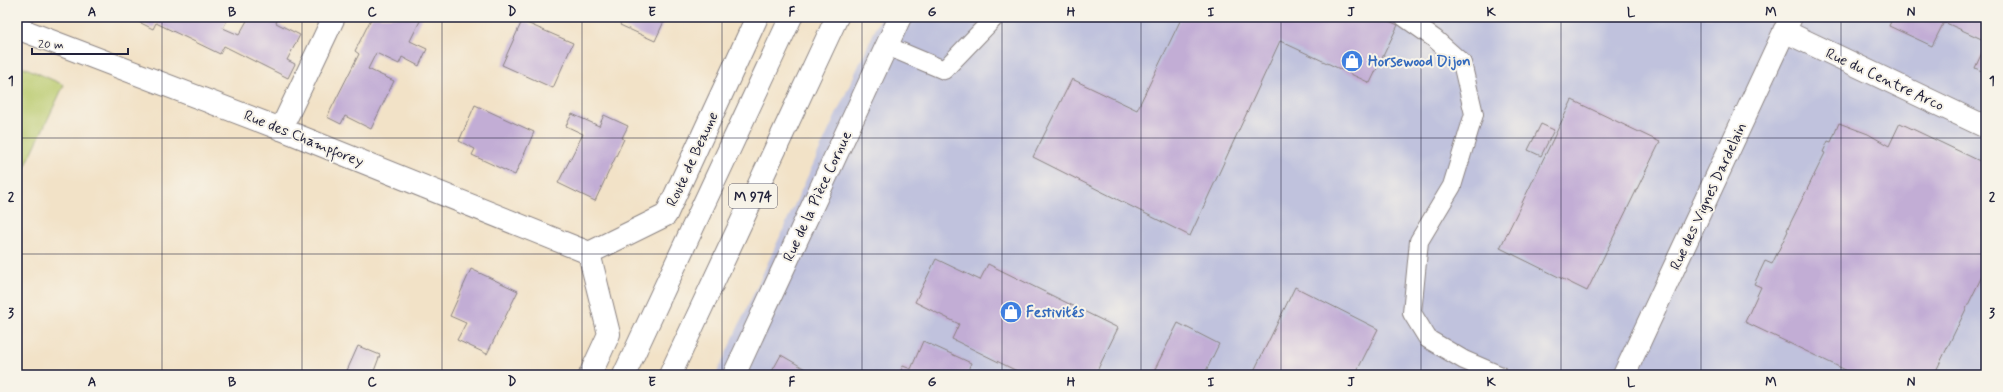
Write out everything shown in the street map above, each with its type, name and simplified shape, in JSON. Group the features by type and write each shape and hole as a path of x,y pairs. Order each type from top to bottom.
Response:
{"street":[{"path":"281,128 334,17"},
{"name":"Route de Beaune","path":"589,253 666,215 757,17"},
{"name":"Route de Beaune","path":"624,375 791,17"},
{"name":"M 974","path":"670,375 837,17"},
{"name":"Rue de la Pièce Cornue","path":"734,375 900,17"},
{"name":"Rue du Centre Arco","path":"1788,24 1986,127"},
{"name":"Rue des Vignes Dardelain","path":"1624,375 1788,24"},
{"name":"Rue des Champforey","path":"17,28 281,128 589,253"},
{"path":"589,253 609,334 590,375"}],"lane":[{"path":"886,46 944,70 995,17"},
{"path":"1404,17 1435,39 1462,63 1474,114 1452,186 1419,241 1412,313 1428,339 1464,360 1499,375"}],"shaded area":[{"path":"881,17 1986,17 1986,375 716,375"}],"green space":[{"path":"17,64 64,85 17,184"}],"building":[{"path":"129,17 229,17 223,28 239,35 249,17 278,17 276,23 300,35 287,60 295,64 288,78 224,46 220,54 156,23 153,29"},
{"path":"372,17 422,17 410,41 427,49 419,66 402,57 399,64 376,53 368,69 394,81 371,129 345,116 341,124 327,117 359,54 355,51"},
{"path":"624,17 666,17 655,41 620,25"},
{"path":"1182,17 1380,17 1398,25 1370,83 1280,41 1190,236 1033,157 1072,79 1137,110"},
{"path":"1893,17 1986,17 1986,41 1944,22 1932,46 1889,26"},
{"path":"522,21 573,43 553,88 502,65"},
{"path":"1986,44 1986,73 1975,68"},
{"path":"1572,100 1660,142 1587,291 1500,248"},
{"path":"475,105 534,132 515,175 472,155 475,149 459,141"},
{"path":"572,114 599,126 604,115 628,126 622,138 624,139 595,201 558,183 583,134 566,126"},
{"path":"1839,123 1868,134 1889,146 1900,123 1986,164 1986,274 1984,272 1934,375 1856,375 1745,322 1761,287 1754,284 1765,261 1772,264 1825,153 1823,152 1828,141 1831,142"},
{"path":"1541,124 1554,130 1541,156 1528,150"},
{"name":"Festivités","path":"936,259 980,280 988,264 1118,328 1095,375 1025,375 952,339 959,324 915,302"},
{"path":"471,269 518,291 487,354 457,340 466,323 450,316"},
{"path":"1295,287 1378,329 1355,375 1252,375"},
{"path":"1178,323 1219,344 1204,375 1152,375"},
{"path":"923,341 971,363 966,375 899,375 903,366 911,369"},
{"path":"358,346 380,355 374,371 382,375 345,375"},
{"path":"781,355 800,366 816,375 770,375"}],"place":[{"name":"Horsewood Dijon","path":"1352,61"},
{"name":"Festivités","path":"1011,312"}]}
